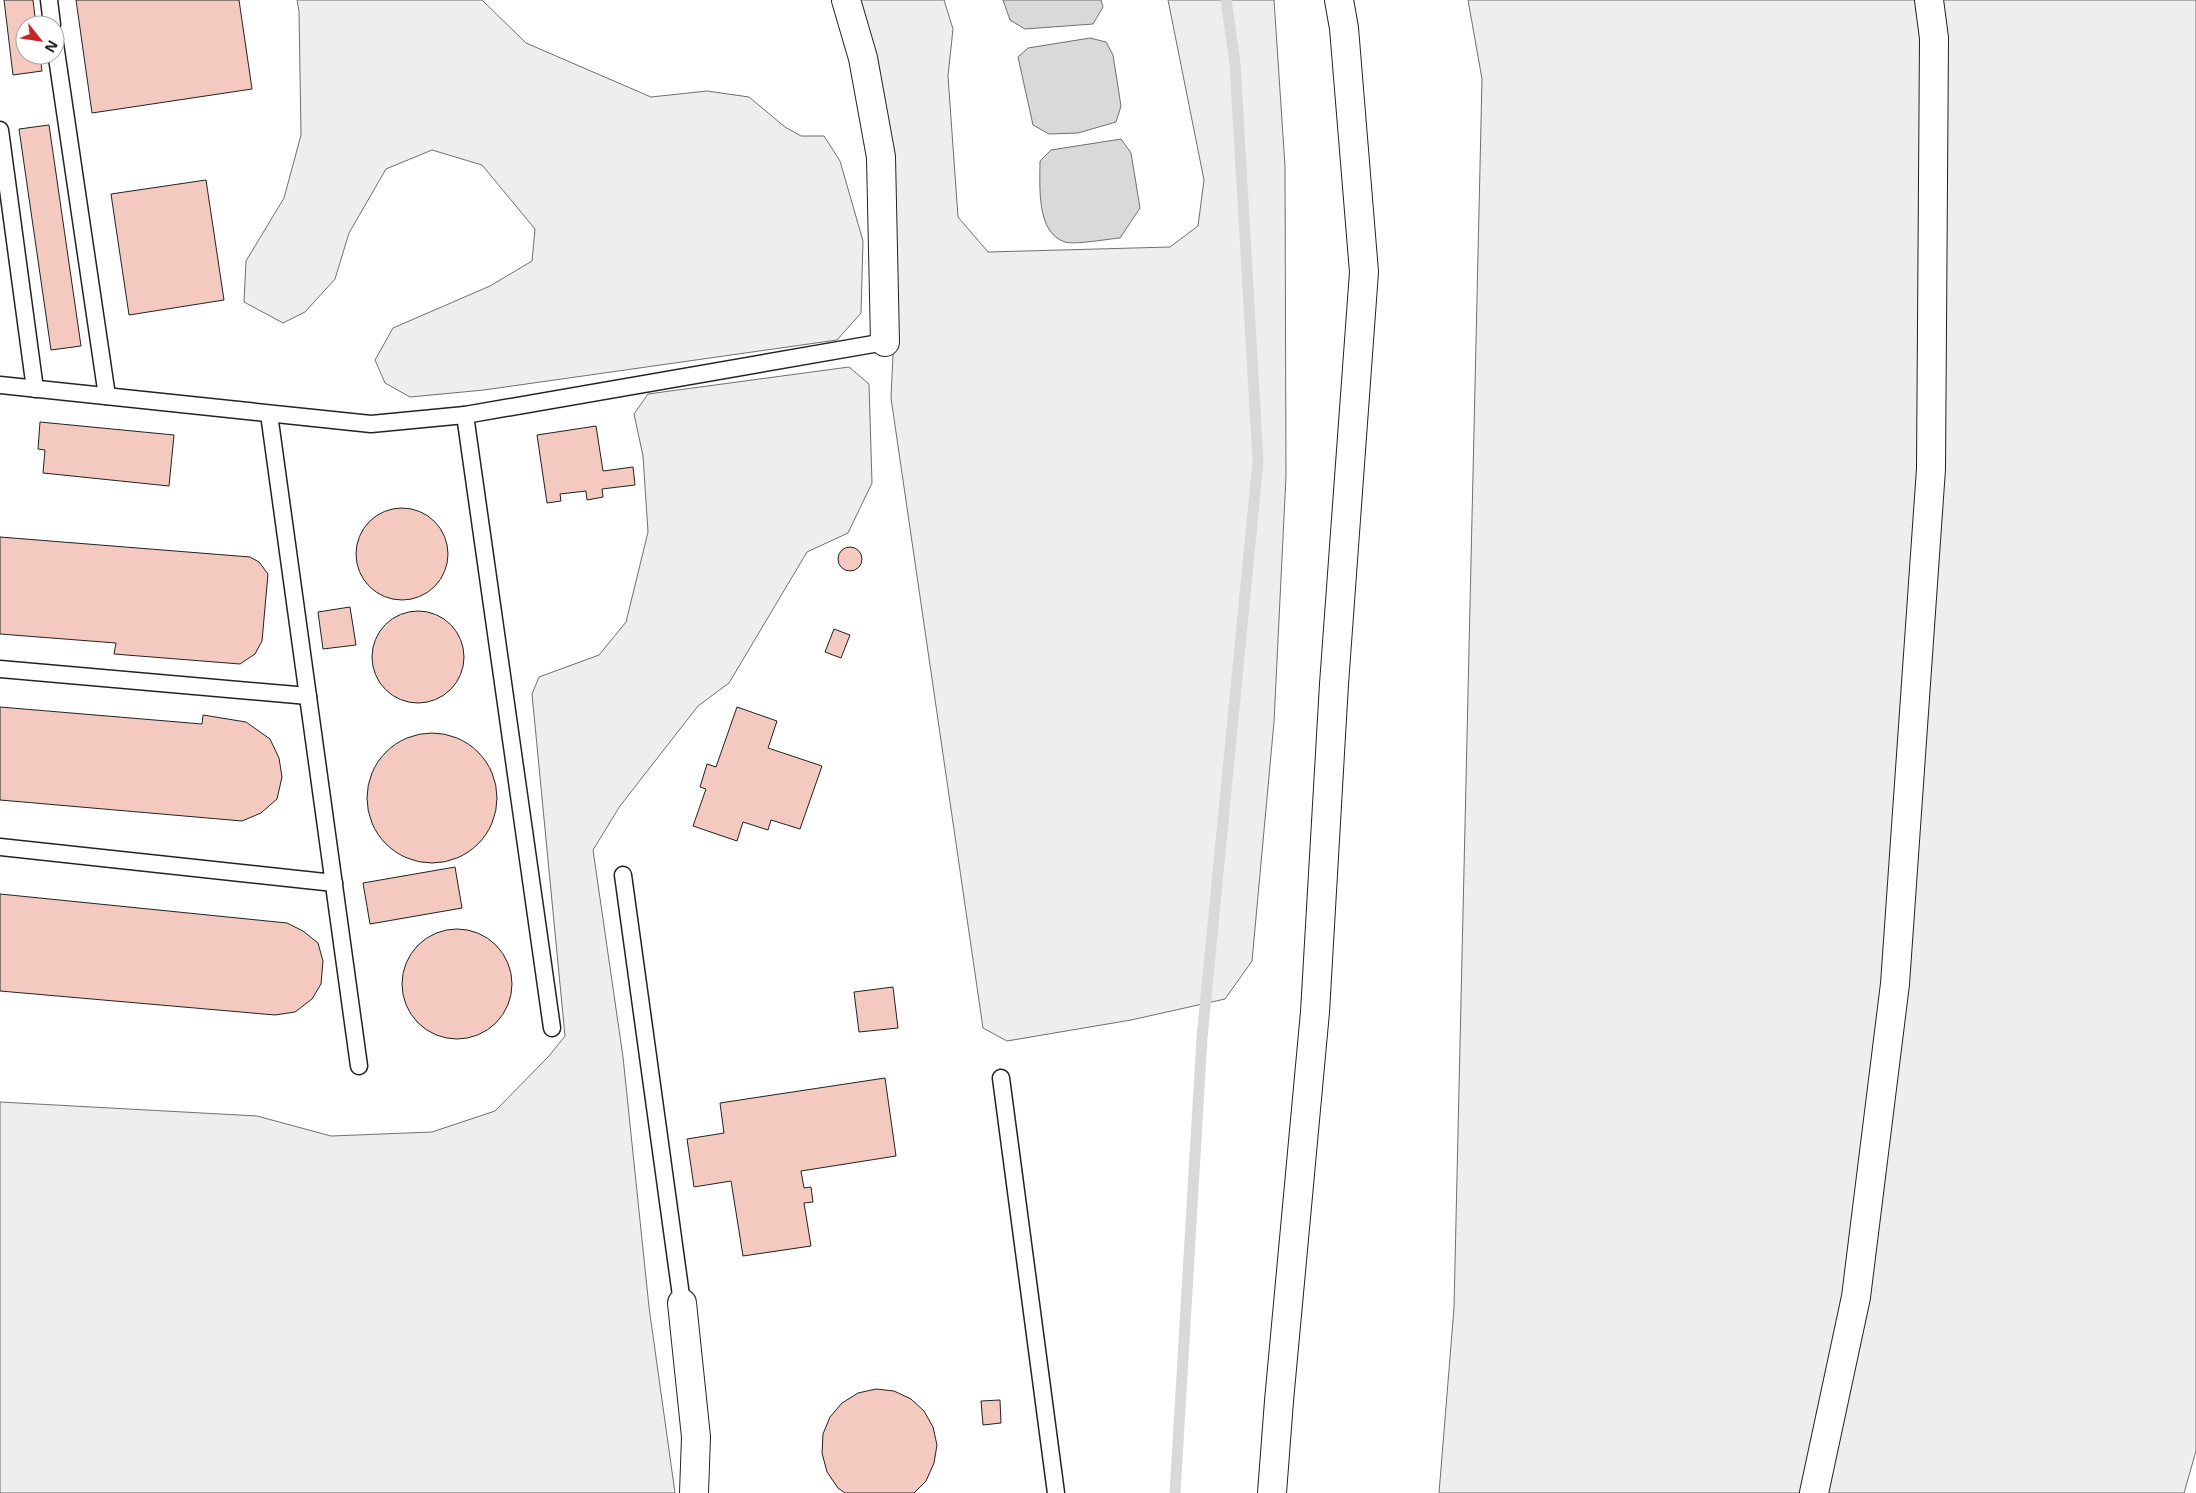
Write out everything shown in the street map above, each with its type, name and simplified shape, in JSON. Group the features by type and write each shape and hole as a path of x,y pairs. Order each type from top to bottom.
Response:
{"street":[{"path":"846,0 863,58 881,157 885,342"},
{"path":"1272,1493 1315,1012 1334,684 1364,272 1344,28 1339,0"},
{"path":"1814,1493 1856,1298 1895,984 1931,469 1934,38 1929,0"},
{"path":"682,1303 696,1438 694,1493"}],"lane":[{"path":"49,0 51,15"},
{"path":"58,65 107,396"},
{"path":"0,130 35,389"},
{"path":"0,385 371,424 465,415 885,342"},
{"path":"269,414 359,1066"},
{"path":"465,415 552,1028"},
{"path":"0,669 308,696"},
{"path":"0,847 334,883"},
{"path":"623,875 682,1303"},
{"path":"1001,1078 1056,1493"}],"shaded area":[{"path":"297,0 482,0 526,43 651,97 707,91 749,97 785,127 801,136 824,136 840,161 863,241 861,313 837,340 484,390 410,397 385,383 375,360 393,328 490,286 532,261 535,229 482,165 432,150 386,169 349,233 335,279 305,312 283,323 244,302 246,261 284,198 301,135 299,11"},
{"path":"860,0 944,0 953,29 948,76 958,217 988,252 1170,247 1198,226 1204,180 1168,0 1274,0 1285,166 1286,476 1274,722 1252,961 1225,999 1131,1020 1007,1041 983,1028 891,398 897,269 892,148"},
{"path":"1003,0 1101,0 1103,7 1093,24 1025,29 1010,20"},
{"path":"1468,0 2196,0 2196,1451 2184,1493 1439,1493 1454,1308 1482,79"},
{"path":"1090,38 1106,42 1113,55 1121,106 1116,122 1078,133 1049,134 1033,125 1018,57 1028,48"},
{"path":"1121,139 1131,153 1140,208 1120,238 1069,243 1056,237 1044,219 1040,195 1040,161 1051,150"},
{"path":"849,367 869,384 872,483 848,533 807,552 729,683 698,706 620,806 593,850 623,1057 649,1307 675,1493 0,1493 0,1102 257,1116 331,1136 432,1132 495,1111 549,1056 565,1036 532,694 539,677 599,655 626,622 648,532 643,456 634,414 648,394"}],"building":[{"path":"4,0 33,0 35,15 15,15 15,65 41,65 42,71 13,75"},
{"path":"76,0 239,0 252,89 92,113"},
{"path":"49,125 81,346 51,350 19,129"},
{"path":"206,180 224,300 129,315 111,194"},
{"path":"40,422 174,435 169,486 43,473 45,450 38,449"},
{"path":"596,426 603,471 633,467 635,485 602,489 603,497 587,500 586,491 560,494 561,501 547,503 537,435"},
{"path":"402,508 420,511 435,521 445,536 448,554 445,572 435,587 420,597 402,600 384,597 369,587 359,572 356,554 359,536 369,521 384,511"},
{"path":"0,537 250,557 259,562 268,574 262,641 255,654 240,664 114,654 116,643 0,634"},
{"path":"850,547 859,550 862,559 859,568 850,571 841,568 838,559 841,550"},
{"path":"350,607 356,645 323,649 318,612"},
{"path":"418,611 436,614 451,624 461,639 464,657 461,675 451,690 436,700 418,703 400,700 385,690 375,675 372,657 375,639 385,624 400,614"},
{"path":"834,629 850,635 841,658 825,652"},
{"path":"0,707 202,724 203,715 246,722 270,739 279,758 282,777 277,799 261,813 242,821 0,800"},
{"path":"737,707 777,721 768,748 822,766 800,829 771,820 768,830 743,822 737,841 693,826 706,789 700,787 707,764 716,767"},
{"path":"432,733 457,738 478,752 492,773 497,798 492,823 478,844 457,858 432,863 407,858 386,844 372,823 367,798 372,773 386,752 407,738"},
{"path":"455,867 462,908 370,924 363,883"},
{"path":"0,894 287,923 303,931 318,943 323,961 321,984 312,999 295,1012 275,1015 0,991"},
{"path":"457,929 478,933 496,945 508,963 512,984 508,1005 496,1023 478,1035 457,1039 436,1035 418,1023 406,1005 402,984 406,963 418,945 436,933"},
{"path":"893,987 898,1028 859,1032 854,992"},
{"path":"885,1078 896,1156 801,1171 804,1188 811,1187 813,1202 804,1203 811,1246 743,1256 731,1181 694,1187 687,1139 724,1133 720,1103"},
{"path":"876,1389 894,1391 911,1399 924,1411 933,1427 937,1445 934,1463 926,1481 914,1493 845,1493 838,1488 827,1472 822,1453 823,1434 830,1417 842,1403 858,1393"},
{"path":"1000,1400 1001,1423 983,1425 981,1401"}],"waterway":[{"path":"1175,1493 1202,1038 1258,461 1235,63 1226,0"}]}
